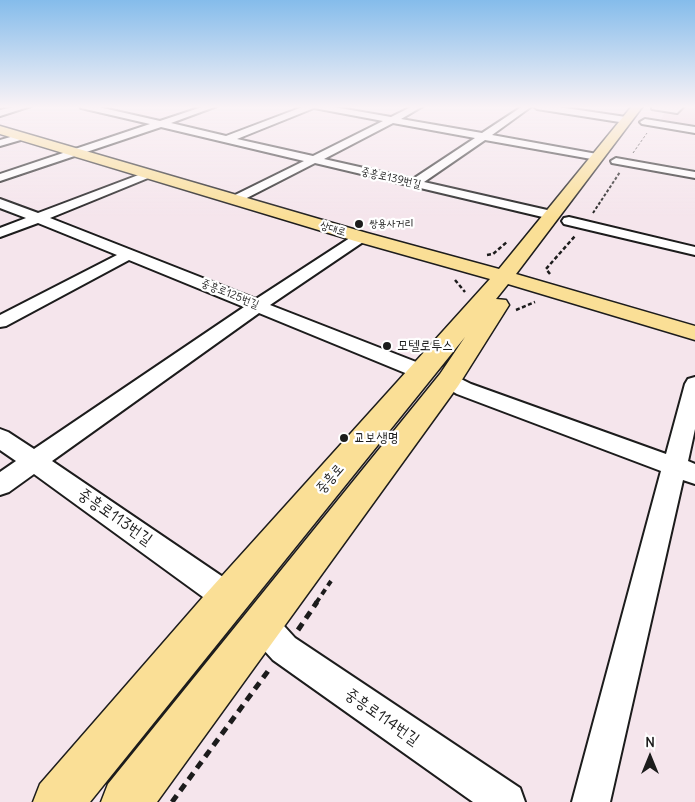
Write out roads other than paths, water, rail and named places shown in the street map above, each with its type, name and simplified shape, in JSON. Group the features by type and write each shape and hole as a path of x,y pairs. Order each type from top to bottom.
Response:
{"main road":[{"name":"상대로","path":"43,143 361,238 695,333"},
{"name":"중흥로","path":"126,802 263,626 436,376 510,279 551,215 607,143"},
{"path":"604,176 621,162 630,143"},
{"name":"중흥로","path":"510,279 581,206"},
{"name":"중흥로","path":"58,802 227,599 436,376"}],"street":[{"path":"0,178 104,143"},
{"name":"중흥로139번길","path":"243,143 551,215"},
{"path":"237,200 346,143"},
{"path":"415,183 471,143"},
{"path":"522,143 596,157"},
{"path":"621,162 695,175"},
{"path":"0,233 149,174"},
{"name":"중흥로125번길","path":"0,203 436,376 464,389 685,470"},
{"path":"569,220 695,251"},
{"path":"0,485 257,306 361,238"},
{"path":"0,322 130,254"},
{"path":"591,802 685,470 695,384"},
{"name":"중흥로113번길","path":"0,438 212,586 227,599"},
{"name":"중흥로114번길","path":"263,626 284,649 506,802"}],"place":[{"name":"쌍용사거리","path":"359,224"},
{"name":"모텔로투스","path":"387,346"},
{"name":"교보생명","path":"344,438"}]}
